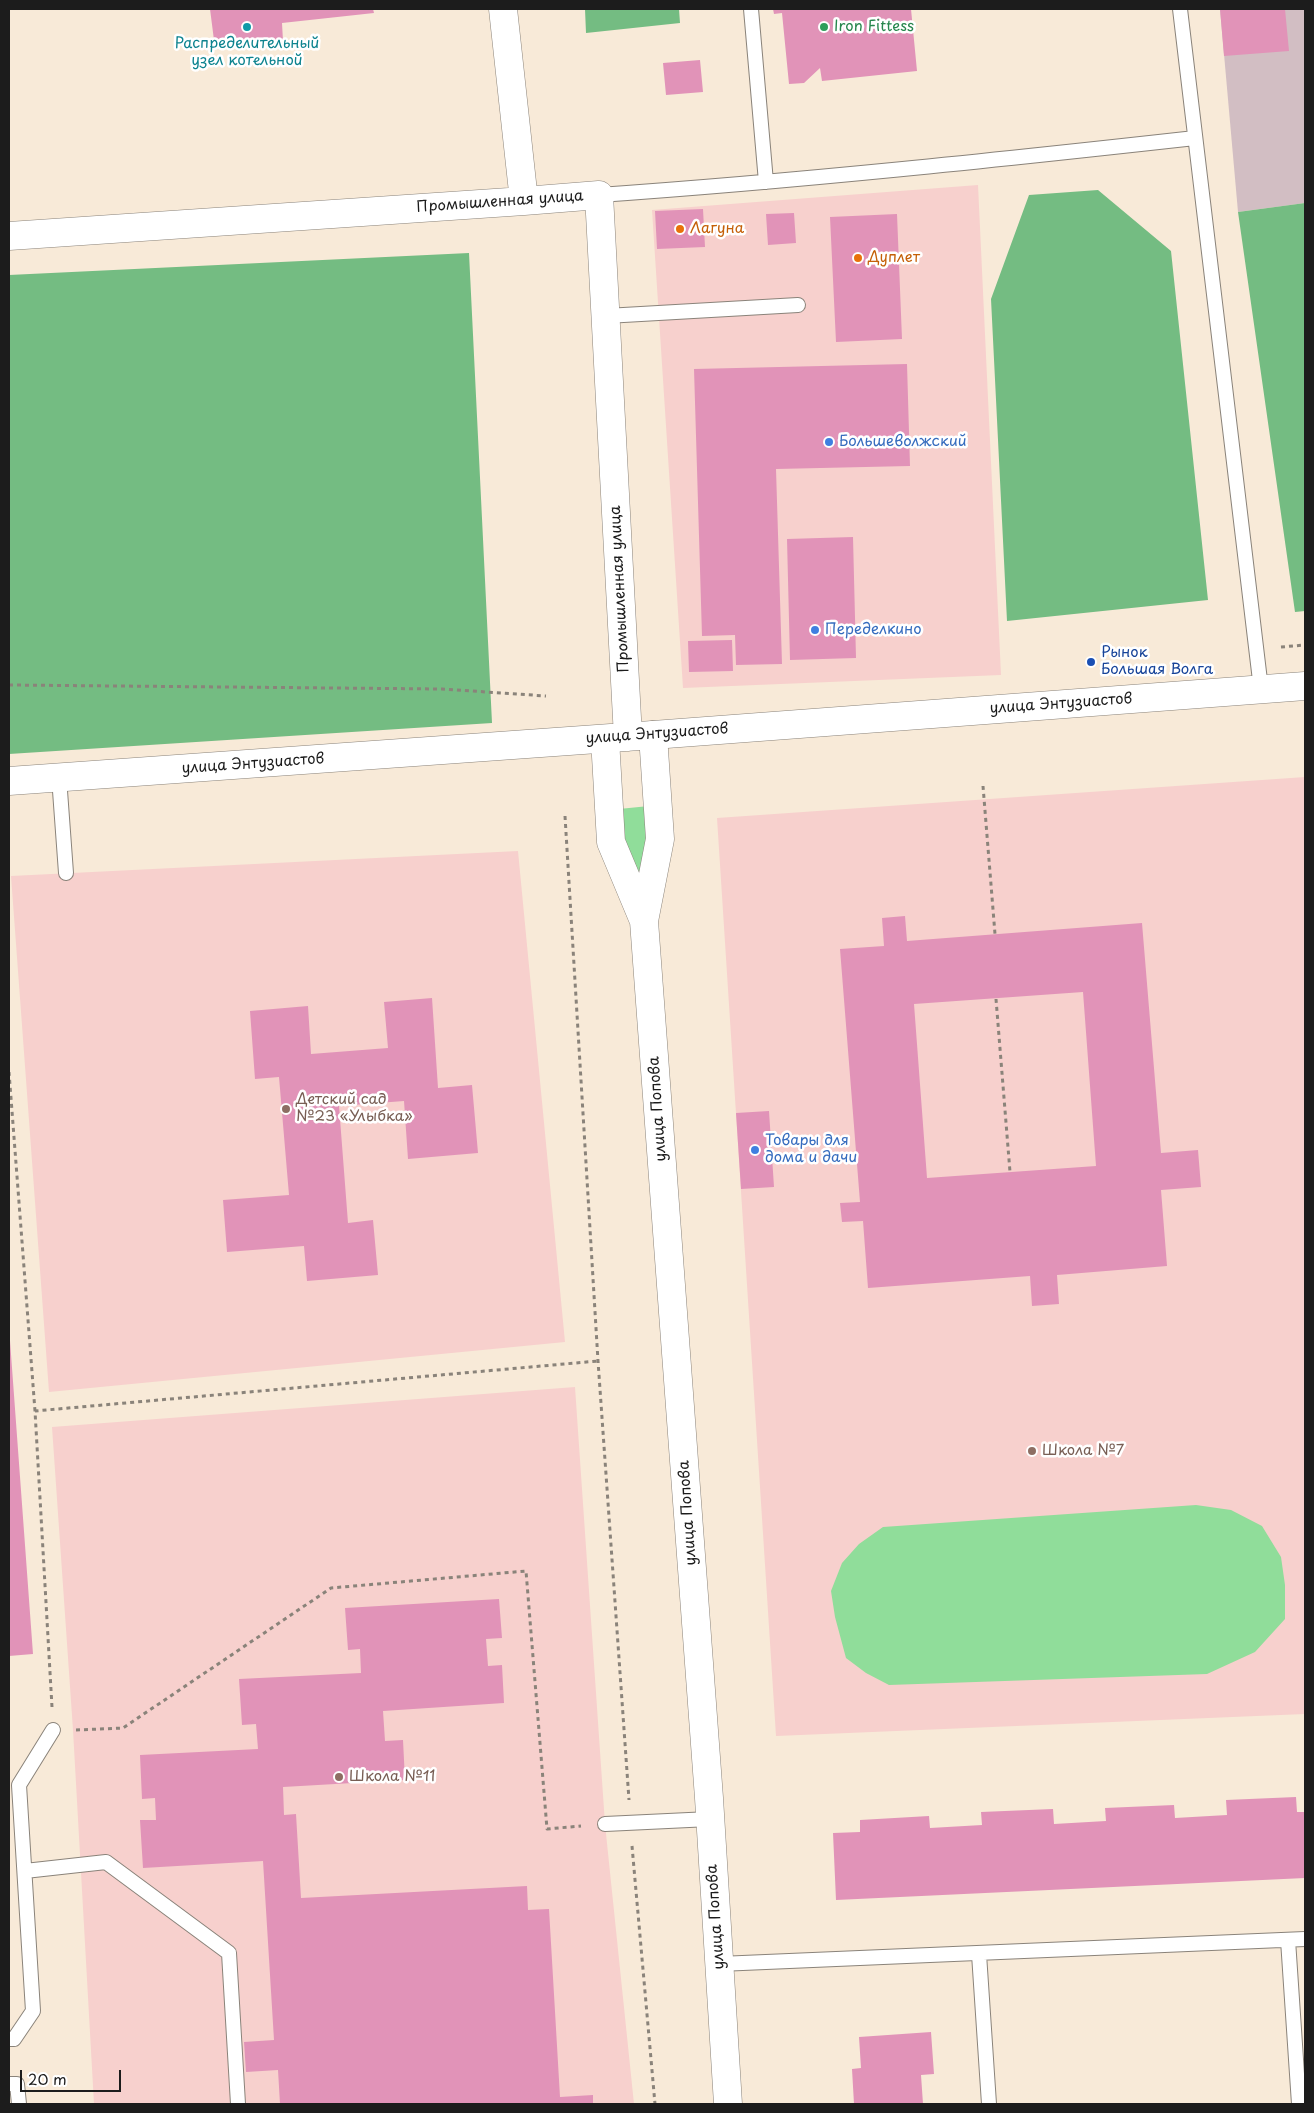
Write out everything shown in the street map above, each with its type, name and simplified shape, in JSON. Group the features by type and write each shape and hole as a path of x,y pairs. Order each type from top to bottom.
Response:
{"street":[{"path":"504,9 524,202"},
{"name":"Промышленная улица","path":"9,236 524,202 599,195 629,737"},
{"name":"улица Энтузиастов","path":"9,781 1305,686"},
{"name":"улица Попова","path":"629,737 612,842 644,921"},
{"name":"улица Попова","path":"629,737 660,839 644,921 710,1819 728,2104"}],"lane":[{"path":"752,9 766,182"},
{"path":"1180,9 1261,689"},
{"path":"599,195 980,162 1196,138"},
{"path":"606,316 798,305"},
{"path":"59,777 66,873"},
{"path":"9,2039 14,2039 33,2011 19,1784 53,1730"},
{"path":"604,1824 710,1819"},
{"path":"25,1871 106,1862 229,1953 238,2104"},
{"path":"718,1964 1305,1939"},
{"path":"1288,1940 1299,2104"},
{"path":"979,1954 989,2104"},
{"path":"9,2084 17,2084 19,2104"}],"path":[{"path":"9,685 442,689 546,696"},
{"path":"983,786 995,934"},
{"path":"565,816 598,1361 630,1824 655,2104"},
{"path":"996,998 1010,1172"},
{"path":"9,1072 35,1411 53,1730 123,1728 331,1588 526,1571 547,1829 604,1824"},
{"path":"35,1411 598,1361"}],"shaded area":[{"path":"1220,9 1305,9 1305,203 1238,212"},
{"name":"Большеволжский","path":"978,185 1001,675 683,688 652,210"},
{"name":"Школа №7","path":"1305,777 1305,1714 776,1736 717,818"},
{"name":"Детский сад №23 «Улыбка»","path":"518,851 565,1342 49,1392 11,876"},
{"name":"Школа №11","path":"575,1387 605,1824 634,2104 94,2104 73,1730 52,1427"}],"green space":[{"path":"585,9 679,9 680,23 586,33"},
{"path":"1098,190 1171,251 1208,600 1007,621 991,299 1029,195"},
{"path":"1305,203 1305,611 1295,612 1238,212"},
{"path":"469,253 492,723 9,754 9,275"},
{"path":"649,806 651,839 641,887 621,841 619,809"},
{"path":"1196,1505 1231,1510 1262,1526 1281,1557 1285,1585 1285,1619 1255,1652 1207,1674 889,1685 866,1673 846,1658 835,1617 831,1591 842,1563 859,1544 883,1527"}],"building":[{"name":"Распределительный узел котельной","path":"210,9 373,9 374,13 282,23 283,41 215,48"},
{"path":"773,9 911,9 917,71 822,81 820,68 804,83 789,84 782,13 774,14"},
{"path":"1220,9 1285,9 1289,51 1224,56"},
{"path":"700,60 703,92 666,95 663,63"},
{"name":"Лагуна","path":"703,209 705,247 657,249 655,211"},
{"path":"794,213 796,243 768,245 766,214"},
{"path":"897,214 902,339 836,342 830,217"},
{"path":"907,364 910,466 776,469 782,664 736,665 735,635 702,636 694,369"},
{"path":"853,537 856,658 790,660 787,539"},
{"path":"732,640 733,671 689,672 688,641"},
{"path":"905,916 907,941 1142,923 1161,1153 1198,1150 1201,1187 1161,1190 1167,1266 1057,1275 1059,1304 1032,1306 1030,1276 868,1288 863,1221 842,1222 840,1203 860,1202 840,949 884,946 882,918","holes":["1083,992 1096,1166 927,1178 914,1004"]},
{"path":"432,998 438,1088 472,1085 478,1153 408,1159 404,1101 339,1106 348,1223 373,1220 378,1275 307,1281 304,1246 227,1252 223,1200 289,1195 279,1077 255,1079 250,1011 308,1006 311,1054 388,1048 384,1002"},
{"name":"Товары для дома и дачи","path":"769,1111 774,1187 741,1189 736,1113"},
{"path":"9,1327 33,1654 9,1656"},
{"path":"499,1599 502,1638 486,1639 488,1666 502,1665 504,1703 383,1711 385,1741 403,1740 405,1780 283,1787 284,1815 296,1814 301,1898 527,1886 528,1910 549,1909 560,2097 593,2095 593,2104 280,2104 278,2070 246,2072 244,2042 274,2040 263,1861 143,1868 140,1820 156,1820 155,1798 142,1799 140,1755 258,1749 256,1724 242,1725 239,1679 361,1673 360,1649 348,1650 345,1608"},
{"path":"1296,1797 1297,1812 1305,1812 1305,1878 836,1900 833,1833 860,1832 860,1820 929,1816 930,1828 982,1825 981,1812 1053,1809 1054,1824 1106,1821 1105,1808 1174,1805 1175,1818 1227,1815 1226,1800"},
{"path":"931,2032 934,2074 921,2075 923,2104 854,2104 852,2069 861,2068 859,2037"}],"place":[{"name":"Распределительный узел котельной","path":"247,27"},
{"name":"Iron Fittess","path":"824,27"},
{"name":"Лагуна","path":"680,229"},
{"name":"Дуплет","path":"858,258"},
{"name":"Большеволжский","path":"829,442"},
{"name":"Переделкино","path":"815,630"},
{"name":"Рынок Большая Волга","path":"1091,662"},
{"name":"Детский сад №23 «Улыбка»","path":"286,1109"},
{"name":"Товары для дома и дачи","path":"755,1150"},
{"name":"Школа №7","path":"1032,1451"},
{"name":"Школа №11","path":"339,1777"}]}
